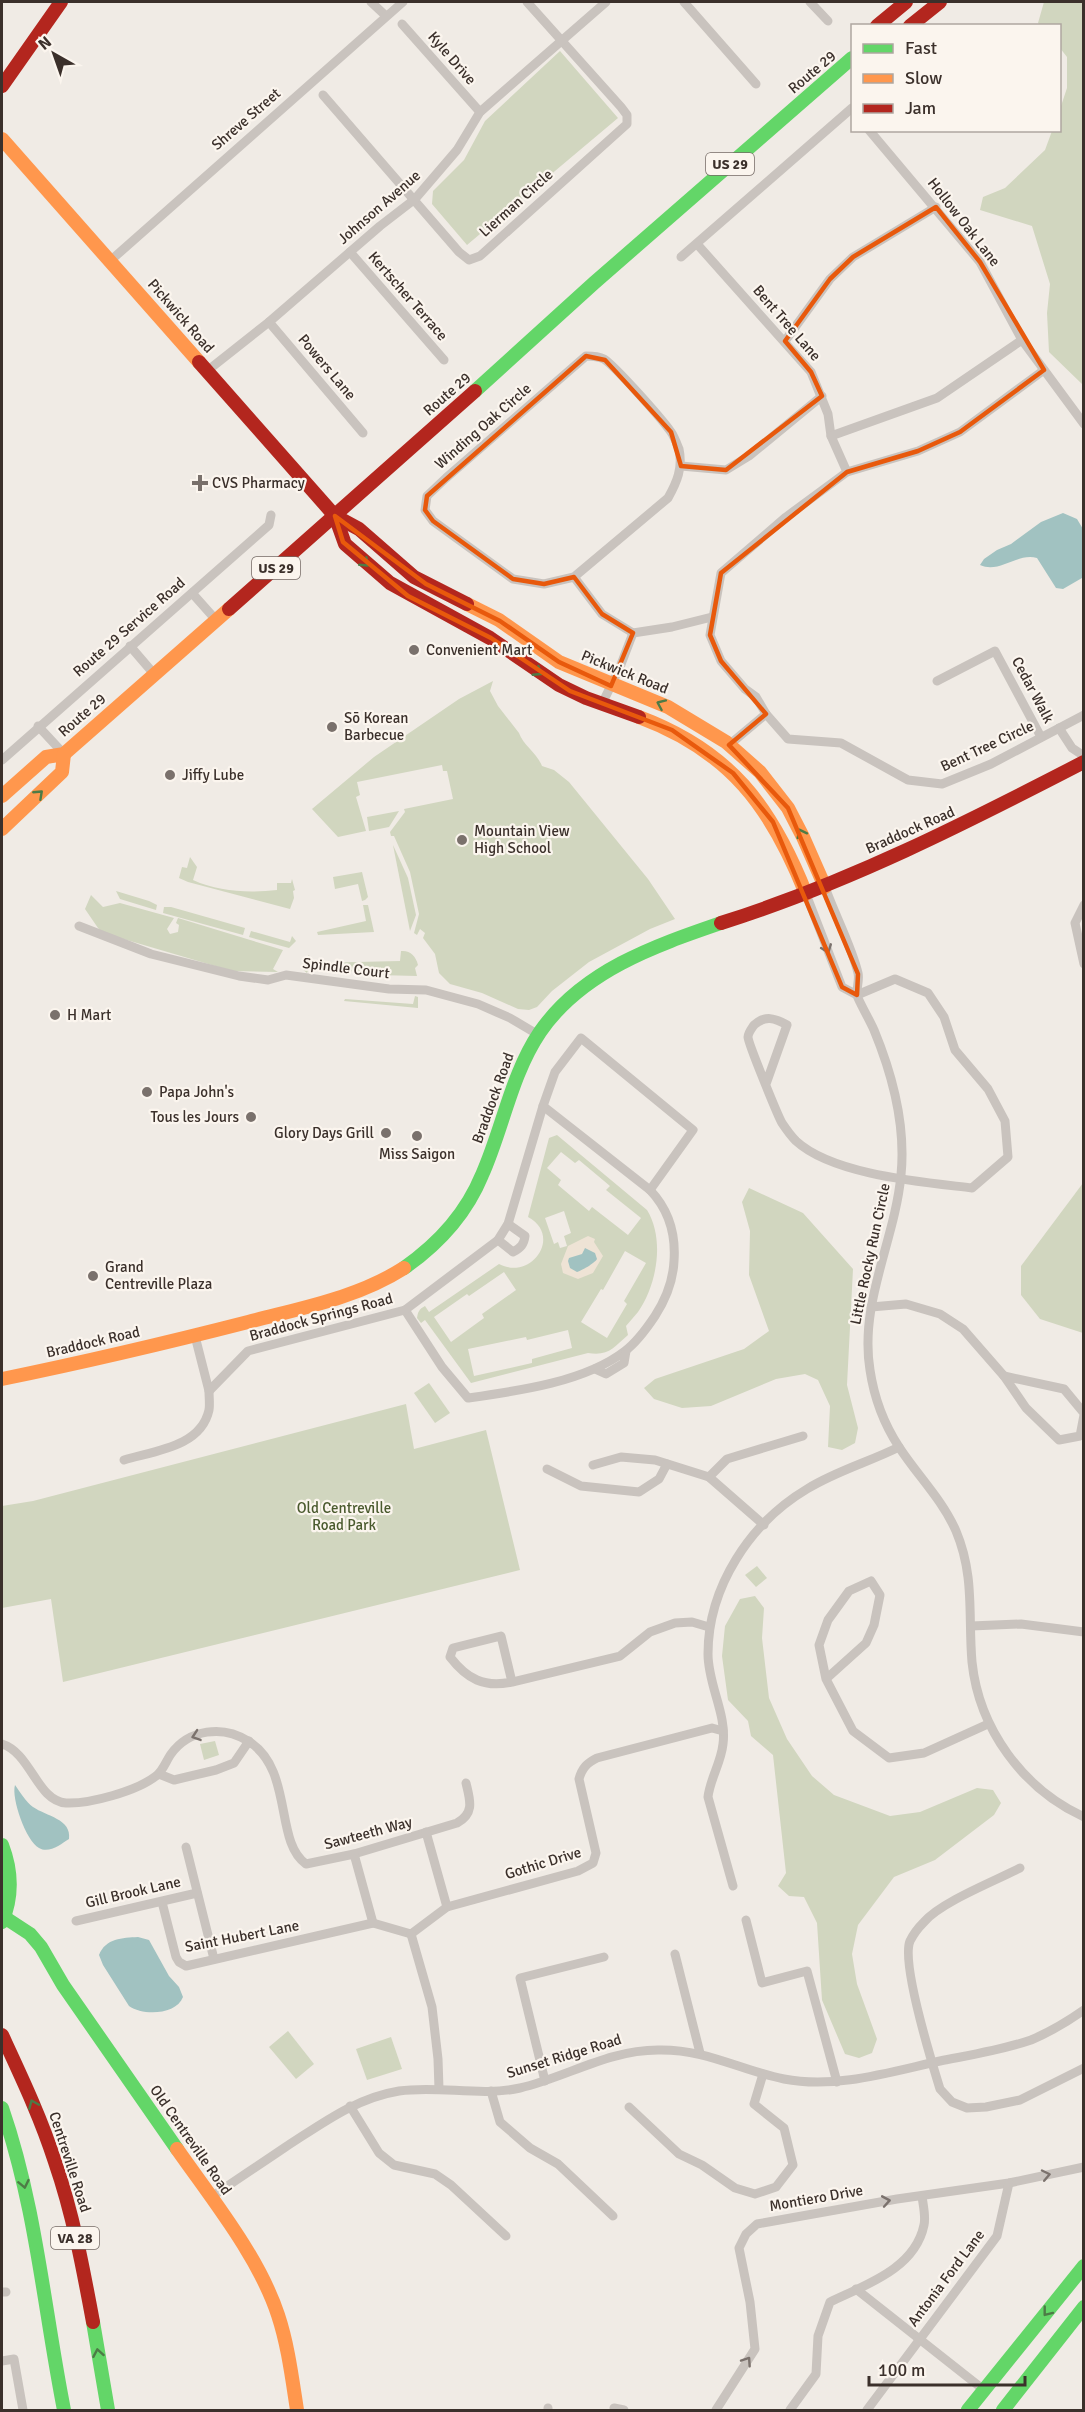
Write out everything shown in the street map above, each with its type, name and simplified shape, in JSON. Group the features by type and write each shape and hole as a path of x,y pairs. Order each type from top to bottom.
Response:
{"main road":[{"path":"2,86 61,2"},
{"path":"879,24 906,2"},
{"path":"912,24 940,2"},
{"name":"Route 29","path":"2,796 46,757 64,754 335,516 594,283 851,59"},
{"name":"Pickwick Road","path":"2,139 335,516 358,528 388,558 426,584 500,621 559,662 588,677 643,696 684,714 743,755 788,808 810,850 825,887"},
{"name":"Pickwick Road","path":"335,516 343,542 379,576 408,596 491,638 552,681 602,704 672,730 702,748 733,773 773,822 806,894"},
{"name":"Route 29","path":"2,829 64,769 64,754"},
{"name":"Braddock Road","path":"2,1378 63,1367 340,1298 390,1277 434,1245 460,1216 477,1188 514,1082 537,1034 570,999 614,968 661,946 825,887 970,820 1083,762"},
{"name":"Old Centreville Road","path":"2,1845 10,1883 3,1919 30,1934 41,1947 63,1985 245,2249 269,2290 278,2315 291,2370 297,2410"},
{"name":"Centreville Road","path":"2,2035 44,2129 68,2204 108,2410"},
{"name":"VA 28","path":"2,2108 21,2169 34,2231 64,2410"},
{"path":"968,2410 1083,2266"},
{"path":"1006,2409 1083,2307"}],"street":[{"path":"370,2 386,16"},
{"name":"Shreve Street","path":"110,261 403,2"},
{"name":"Lierman Circle","path":"323,95 459,252 469,260 480,256 627,124 627,115 621,107 527,2"},
{"name":"Johnson Avenue","path":"207,371 415,199 458,150 480,112 606,2"},
{"path":"684,2 756,84"},
{"path":"810,2 828,21"},
{"name":"Kyle Drive","path":"402,24 480,112"},
{"path":"681,257 851,111"},
{"name":"Hollow Oak Lane","path":"871,132 980,262 1022,340"},
{"path":"784,341 830,279 853,257 936,207"},
{"name":"Bent Tree Lane","path":"697,244 811,372 828,414 831,436"},
{"name":"Kertscher Terrace","path":"350,252 444,360"},
{"name":"Powers Lane","path":"269,322 363,433"},
{"path":"847,472 831,436 938,398 1022,340 1083,424"},
{"name":"Winding Oak Circle","path":"586,356 597,356 605,360 671,432 679,448 681,466 678,482 668,498 574,577 544,584 513,579 433,521 425,510 427,496 586,356"},
{"name":"Bent Tree Circle","path":"1044,370 960,432 918,451 847,472 786,517 721,573 710,635 721,661 745,689 756,697 765,714 788,738 841,743 908,780 942,784 991,764 1059,728 1082,719"},
{"path":"681,466 726,470 749,456 822,396"},
{"name":"Route 29 Service Road","path":"2,760 38,726 270,525 271,515"},
{"path":"574,577 602,614 633,633 672,627 712,617"},
{"path":"192,593 216,620"},
{"path":"602,704 633,633"},
{"path":"130,646 154,674"},
{"name":"Cedar Walk","path":"937,681 995,651 1041,737"},
{"path":"729,745 765,714"},
{"path":"38,726 64,754"},
{"path":"1059,728 1072,748 1083,756"},
{"name":"Little Rocky Run Circle","path":"825,887 858,974 857,995 874,1032 893,1084 900,1114 903,1146 901,1179 871,1307 868,1343 870,1372 880,1411 899,1447 931,1489 955,1530 968,1567 971,1589 974,1678 988,1724 1003,1749 1034,1785 1053,1800 1083,1817"},
{"name":"Little Rocky Run Circle","path":"806,894 842,987 857,995"},
{"path":"1083,905 1075,923 1083,964"},
{"name":"Spindle Court","path":"79,926 151,954 239,976 268,980 286,975 389,989 426,990 478,1004 510,1018 537,1034"},
{"path":"766,1084 787,1025 777,1019 767,1018 751,1028 748,1037 766,1084 781,1122 797,1142 825,1158 879,1176 972,1188 1008,1157 1005,1121 988,1089 955,1050 944,1017 928,993 895,980 857,995"},
{"name":"Braddock Springs Road","path":"209,1391 248,1351 405,1310 498,1240 508,1224 555,1072 581,1038 693,1130 650,1190"},
{"name":"Braddock Springs Road","path":"405,1310 442,1367 468,1398 507,1392 595,1369 626,1351 648,1327 666,1300 674,1272 675,1245 669,1215 650,1190 543,1106"},
{"path":"498,1240 513,1252 520,1249 524,1243 525,1236 508,1224"},
{"path":"871,1307 906,1304 940,1314 963,1329 1004,1376 1026,1408 1059,1440 1080,1436 1083,1414 1064,1389 1004,1376"},
{"path":"124,1460 182,1443 200,1430 209,1410 209,1391 195,1335"},
{"path":"709,1477 727,1459 803,1436"},
{"path":"733,1886 708,1797 709,1785 723,1745 723,1731 708,1663 709,1627 725,1578 745,1545 778,1508 809,1487 899,1447"},
{"path":"593,1465 621,1457 655,1460 709,1477 764,1524"},
{"path":"547,1469 581,1486 639,1492 659,1479 667,1464"},
{"path":"825,1679 866,1643 874,1625 879,1595 871,1581 849,1591 828,1620 819,1645 825,1679 853,1731 889,1758 924,1753 988,1724"},
{"path":"512,1682 501,1636 453,1648 450,1657 459,1669 471,1678 496,1685 512,1682 620,1656 650,1632 675,1623 692,1622 709,1627"},
{"path":"972,1626 1021,1624 1083,1632"},
{"name":"Gothic Drive","path":"411,1935 447,1906 578,1871 593,1863 596,1853 579,1779 582,1769 588,1763 597,1758 712,1728 723,1731"},
{"name":"Sawteeth Way","path":"2,1744 17,1751 48,1795 63,1803 81,1802 141,1786 159,1774 184,1740 198,1733 214,1731 232,1734 249,1742 270,1761 294,1852 299,1860 306,1864 354,1854 465,1819 471,1802 466,1783"},
{"path":"159,1774 174,1780 216,1770 234,1762 249,1742"},
{"path":"426,1832 447,1906"},
{"name":"Gill Brook Lane","path":"186,1847 214,1959"},
{"path":"354,1854 373,1923 411,1935 432,2007 439,2089"},
{"path":"1020,1868 930,1916 910,1942 908,1965 940,2089 952,2102 967,2108 986,2107 1020,2100 1083,2068"},
{"name":"Gill Brook Lane","path":"76,1921 197,1893"},
{"name":"Saint Hubert Lane","path":"162,1902 179,1962 186,1965 373,1923"},
{"path":"746,1920 762,1983 807,1971 837,2082"},
{"path":"675,1954 700,2054"},
{"path":"545,2081 520,1978 604,1957"},
{"name":"Sunset Ridge Road","path":"210,2198 350,2106 397,2092 439,2089 491,2091 515,2089 545,2081 591,2062 633,2051 657,2050 700,2054 763,2074 796,2080 837,2082 1028,2041 1056,2028 1083,2010"},
{"path":"629,2107 679,2154 702,2165 735,2188 755,2194 776,2187 793,2165 784,2128 754,2104 763,2074"},
{"path":"491,2091 501,2122 530,2148 558,2164 613,2216"},
{"path":"350,2106 379,2153 394,2165 435,2174 451,2185 506,2236"},
{"name":"Montiero Drive","path":"716,2410 755,2349 750,2302 739,2248 746,2234 757,2224 1009,2183 1083,2167"},
{"name":"Antonia Ford Lane","path":"867,2410 997,2236 1009,2183"},
{"path":"790,2410 816,2374 818,2336 830,2302 887,2275 912,2252 924,2224 922,2196"},
{"path":"856,2289 984,2390"},
{"path":"2,2361 14,2359 23,2410"}],"highlighted area":[{"path":"936,207 980,262 1044,370 960,432 918,451 847,472 721,573 710,635 721,661 766,714 729,745 788,808 858,974 857,995 842,987 773,822 733,773 672,730 570,691 491,638 408,596 343,542 335,516 426,584 500,621 559,662 611,686 633,633 602,614 574,577 544,584 513,579 433,521 425,510 427,496 586,356 605,360 671,432 681,466 726,470 822,396 811,372 785,341 830,279 853,257"}],"green space":[{"path":"1044,2 1083,2 1083,385 1049,352 1047,313 1050,284 1032,226 980,210 983,197 1005,188 1045,150 1052,132 1061,132 1061,106 1067,88 1067,57 1061,49 1061,24 1038,23"},
{"path":"560,51 618,118 467,245 432,204 433,191 464,160 485,121"},
{"path":"493,681 490,691 498,706 542,766 554,770 569,782 648,879 675,919 650,929 589,962 552,991 537,1007 529,1010 518,1009 482,993 450,984 439,973 435,954 423,938 425,933 420,929 417,935 414,933 419,914 410,872 390,832 405,812 404,809 453,799 447,771 443,771 442,765 357,782 360,795 356,797 366,831 338,837 312,809 374,757 459,699"},
{"path":"399,811 389,827 369,831 367,817"},
{"path":"393,845 408,878 416,915 410,931"},
{"path":"190,857 197,867 193,880 213,887 245,891 277,890 277,883 291,883 292,879 295,890 290,909 179,878 182,867 187,868"},
{"path":"362,872 368,897 365,900 362,901 358,884 335,889 333,877"},
{"path":"116,891 149,901 157,905 156,910 120,899"},
{"path":"91,895 103,907 120,903 174,918 167,929 170,934 178,932 179,925 176,923 178,918 283,950 273,969 278,972 232,971 103,933 85,909"},
{"path":"363,905 368,905 374,932 318,935 317,932 366,921"},
{"path":"164,907 245,928 243,935 163,913"},
{"path":"251,931 290,942 292,936 296,941 289,948 249,937"},
{"path":"401,951 412,954 416,959 417,976 377,975 310,965 307,973 301,968 303,960 309,955 312,963 400,961"},
{"path":"415,996 418,997 418,1008 344,1001 345,999 413,1004"},
{"path":"557,1135 647,1210 653,1222 657,1248 650,1289 638,1312 626,1326 628,1335 610,1350 595,1354 588,1353 471,1383 425,1320 421,1323 417,1318 418,1314 425,1306 429,1312 499,1264 511,1268 522,1266 531,1262 539,1254 543,1245 543,1235 538,1225 528,1217 549,1138","holes":["561,1152 575,1163 579,1160 610,1186 606,1190 641,1218 628,1235 592,1207 589,1211 558,1185 561,1180 547,1168","564,1211 571,1233 564,1236 567,1246 560,1248 558,1242 554,1244 545,1218","625,1251 646,1263 624,1301 627,1304 607,1338 581,1322 601,1289 603,1290","504,1272 516,1290 482,1314 484,1318 451,1342 434,1317 467,1294 469,1296","568,1330 572,1348 532,1359 532,1363 474,1376 468,1349 526,1337 527,1340"]},
{"path":"1083,1183 1083,1333 1040,1319 1021,1295 1021,1266"},
{"path":"749,1188 803,1213 853,1269 847,1385 858,1428 855,1443 842,1450 828,1447 830,1406 818,1380 805,1374 776,1379 711,1406 682,1408 654,1399 644,1388 655,1379 744,1349 769,1331 749,1275 750,1231 742,1202"},
{"path":"429,1383 450,1413 435,1423 414,1393"},
{"name":"Old Centreville Road Park","path":"406,1404 414,1449 486,1430 520,1570 63,1682 51,1599 2,1608 2,1506 33,1501"},
{"path":"757,1566 767,1578 756,1587 745,1575"},
{"path":"755,1596 764,1608 762,1638 769,1698 787,1739 812,1776 834,1795 890,1816 920,1812 977,1788 993,1790 1001,1803 994,1815 935,1860 894,1877 858,1925 852,1954 857,1984 877,2039 872,2053 859,2058 845,2054 822,2000 817,1923 804,1897 789,1896 778,1886 786,1873 773,1755 751,1736 748,1721 728,1700 722,1656 725,1626 740,1599"},
{"path":"215,1741 219,1755 204,1760 200,1744"},
{"path":"288,2031 314,2064 296,2079 269,2047"},
{"path":"391,2037 402,2069 367,2080 356,2049"}],"shaded area":[{"path":"588,1236 595,1239 594,1242 603,1256 593,1273 578,1279 563,1273 561,1264 568,1246"}],"water":[{"path":"1063,513 1077,519 1083,529 1082,578 1063,589 1056,588 1037,558 1030,557 995,567 980,565 984,559 1011,544 1041,522"},
{"path":"585,1248 595,1253 597,1259 588,1267 577,1272 570,1268 569,1258 582,1254"},
{"path":"15,1785 33,1807 62,1822 69,1832 69,1839 47,1850 34,1844 21,1819 15,1799"},
{"path":"138,1937 149,1940 169,1976 179,1987 183,1997 174,2007 159,2012 150,2012 129,2006 103,1965 99,1955 106,1945 115,1940"}],"traffic: fast":[{"path":"475,391 594,283 851,59"},
{"path":"404,1268 439,1239 468,1203 489,1157 522,1066 540,1032 557,1011 577,992 621,963 670,941 721,923"},
{"path":"2,1845 8,1864 10,1884 8,1903 2,1922"},
{"path":"4,1917 30,1934 41,1947 63,1985 177,2149"},
{"path":"2,2108 14,2145 31,2220 64,2410"},
{"path":"968,2410 1084,2266"},
{"path":"1003,2410 1084,2307"},
{"path":"93,2322 108,2410"}],"traffic: slow":[{"path":"2,139 199,362"},
{"path":"467,604 499,620 559,662 668,707 726,742 760,772 788,808 825,887"},
{"path":"2,796 46,757 64,754 229,609"},
{"path":"639,717 699,747 744,785 778,834 806,894"},
{"path":"2,829 62,772 64,754"},
{"path":"2,1379 156,1345 308,1307 348,1295 404,1268"},
{"path":"177,2149 234,2229 270,2293 284,2338 297,2410"}],"traffic: jam":[{"path":"2,86 61,2"},
{"path":"879,24 906,2"},
{"path":"912,24 940,2"},
{"path":"199,362 335,516 359,529 414,577 467,604"},
{"path":"229,609 475,391"},
{"path":"335,516 345,544 390,583 490,638 559,685 586,698 639,717"},
{"path":"721,923 861,871 1084,762"},
{"path":"2,2035 37,2113 61,2182 77,2241 93,2322"}],"place":[{"name":"CVS Pharmacy","path":"200,483"},
{"name":"Convenient Mart","path":"414,650"},
{"name":"Sō Korean Barbecue","path":"332,727"},
{"name":"Jiffy Lube","path":"170,775"},
{"name":"Mountain View High School","path":"462,840"},
{"name":"H Mart","path":"55,1015"},
{"name":"Papa John's","path":"147,1092"},
{"name":"Tous les Jours","path":"251,1117"},
{"name":"Glory Days Grill","path":"386,1133"},
{"name":"Miss Saigon","path":"417,1136"},
{"name":"Grand Centreville Plaza","path":"93,1276"}]}
